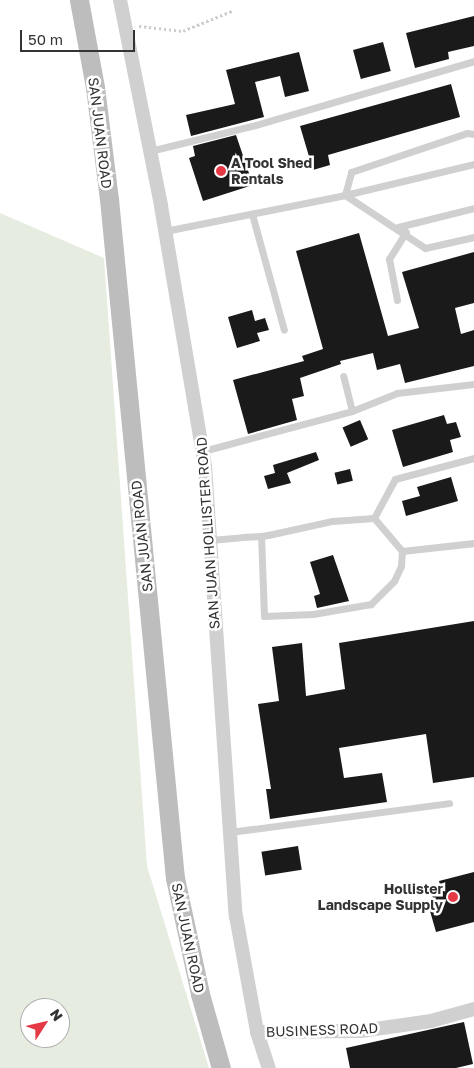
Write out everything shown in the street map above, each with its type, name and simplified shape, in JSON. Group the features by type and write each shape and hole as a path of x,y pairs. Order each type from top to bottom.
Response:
{"main road":[{"name":"SAN JUAN ROAD","path":"79,0 95,87 109,199 175,878 200,994 221,1068"}],"street":[{"name":"SAN JUAN HOLLISTER ROAD","path":"120,0 165,231 203,451 236,916 257,1032 268,1068"},
{"name":"BUSINESS ROAD","path":"257,1032 361,1031 431,1021 474,1010"}],"lane":[{"path":"150,151 252,126 474,61"},
{"path":"345,195 352,172 467,133 474,134"},
{"path":"165,231 345,195 474,164"},
{"path":"345,195 406,232 425,248 474,237"},
{"path":"398,227 474,208"},
{"path":"252,214 284,330"},
{"path":"397,300 388,259 406,232"},
{"path":"343,376 352,411"},
{"path":"203,451 352,411 397,393 474,384"},
{"path":"374,518 395,479 474,458"},
{"path":"210,540 261,536 332,521 374,518"},
{"path":"261,536 264,616 313,614 371,604 394,582 401,566 402,550 374,518"},
{"path":"402,550 474,543"},
{"path":"230,832 449,803"}],"path":[{"path":"125,24 182,31 232,11"}],"shaded area":[{"path":"0,213 104,258 147,866 209,1068 0,1068"}],"building":[{"path":"474,16 474,46 448,52 449,59 415,68 406,33"},
{"path":"383,42 391,71 361,79 353,50"},
{"path":"299,52 309,91 285,97 280,76 255,82 264,117 191,136 186,115 235,104 226,70"},
{"path":"451,84 460,117 328,155 330,165 313,170 300,126"},
{"name":"A Tool Shed Rentals","path":"236,135 253,185 203,201 189,158 195,156 193,146"},
{"path":"359,233 388,336 419,328 402,272 474,252 474,303 455,308 461,334 474,330 474,366 405,383 400,364 377,370 373,353 340,361 341,364 300,378 304,396 292,399 297,420 248,434 233,380 304,361 302,356 323,349 296,251"},
{"path":"252,310 255,321 265,318 269,330 257,333 260,341 237,348 228,317"},
{"path":"444,415 447,424 456,422 461,437 450,440 453,452 403,467 392,430"},
{"path":"360,420 368,439 351,447 343,427"},
{"path":"316,452 319,460 287,473 291,483 268,489 264,476 275,473 273,465"},
{"path":"350,469 353,481 337,485 334,473"},
{"path":"451,477 458,501 406,516 402,501 420,496 417,487"},
{"path":"333,555 349,601 317,608 314,596 320,594 310,562"},
{"path":"474,621 474,777 433,783 426,734 339,748 344,778 382,773 387,802 270,819 266,789 271,789 258,704 279,701 272,647 302,643 306,696 345,689 339,643"},
{"path":"298,846 302,870 265,875 261,852"},
{"name":"Hollister Landscape Supply","path":"474,872 474,922 436,932 428,904 434,902 431,891 441,889 439,881"},
{"path":"464,1022 473,1064 456,1068 350,1068 346,1048"}],"place":[{"name":"A Tool Shed Rentals","path":"221,171"},
{"name":"Hollister Landscape Supply","path":"453,897"}]}
